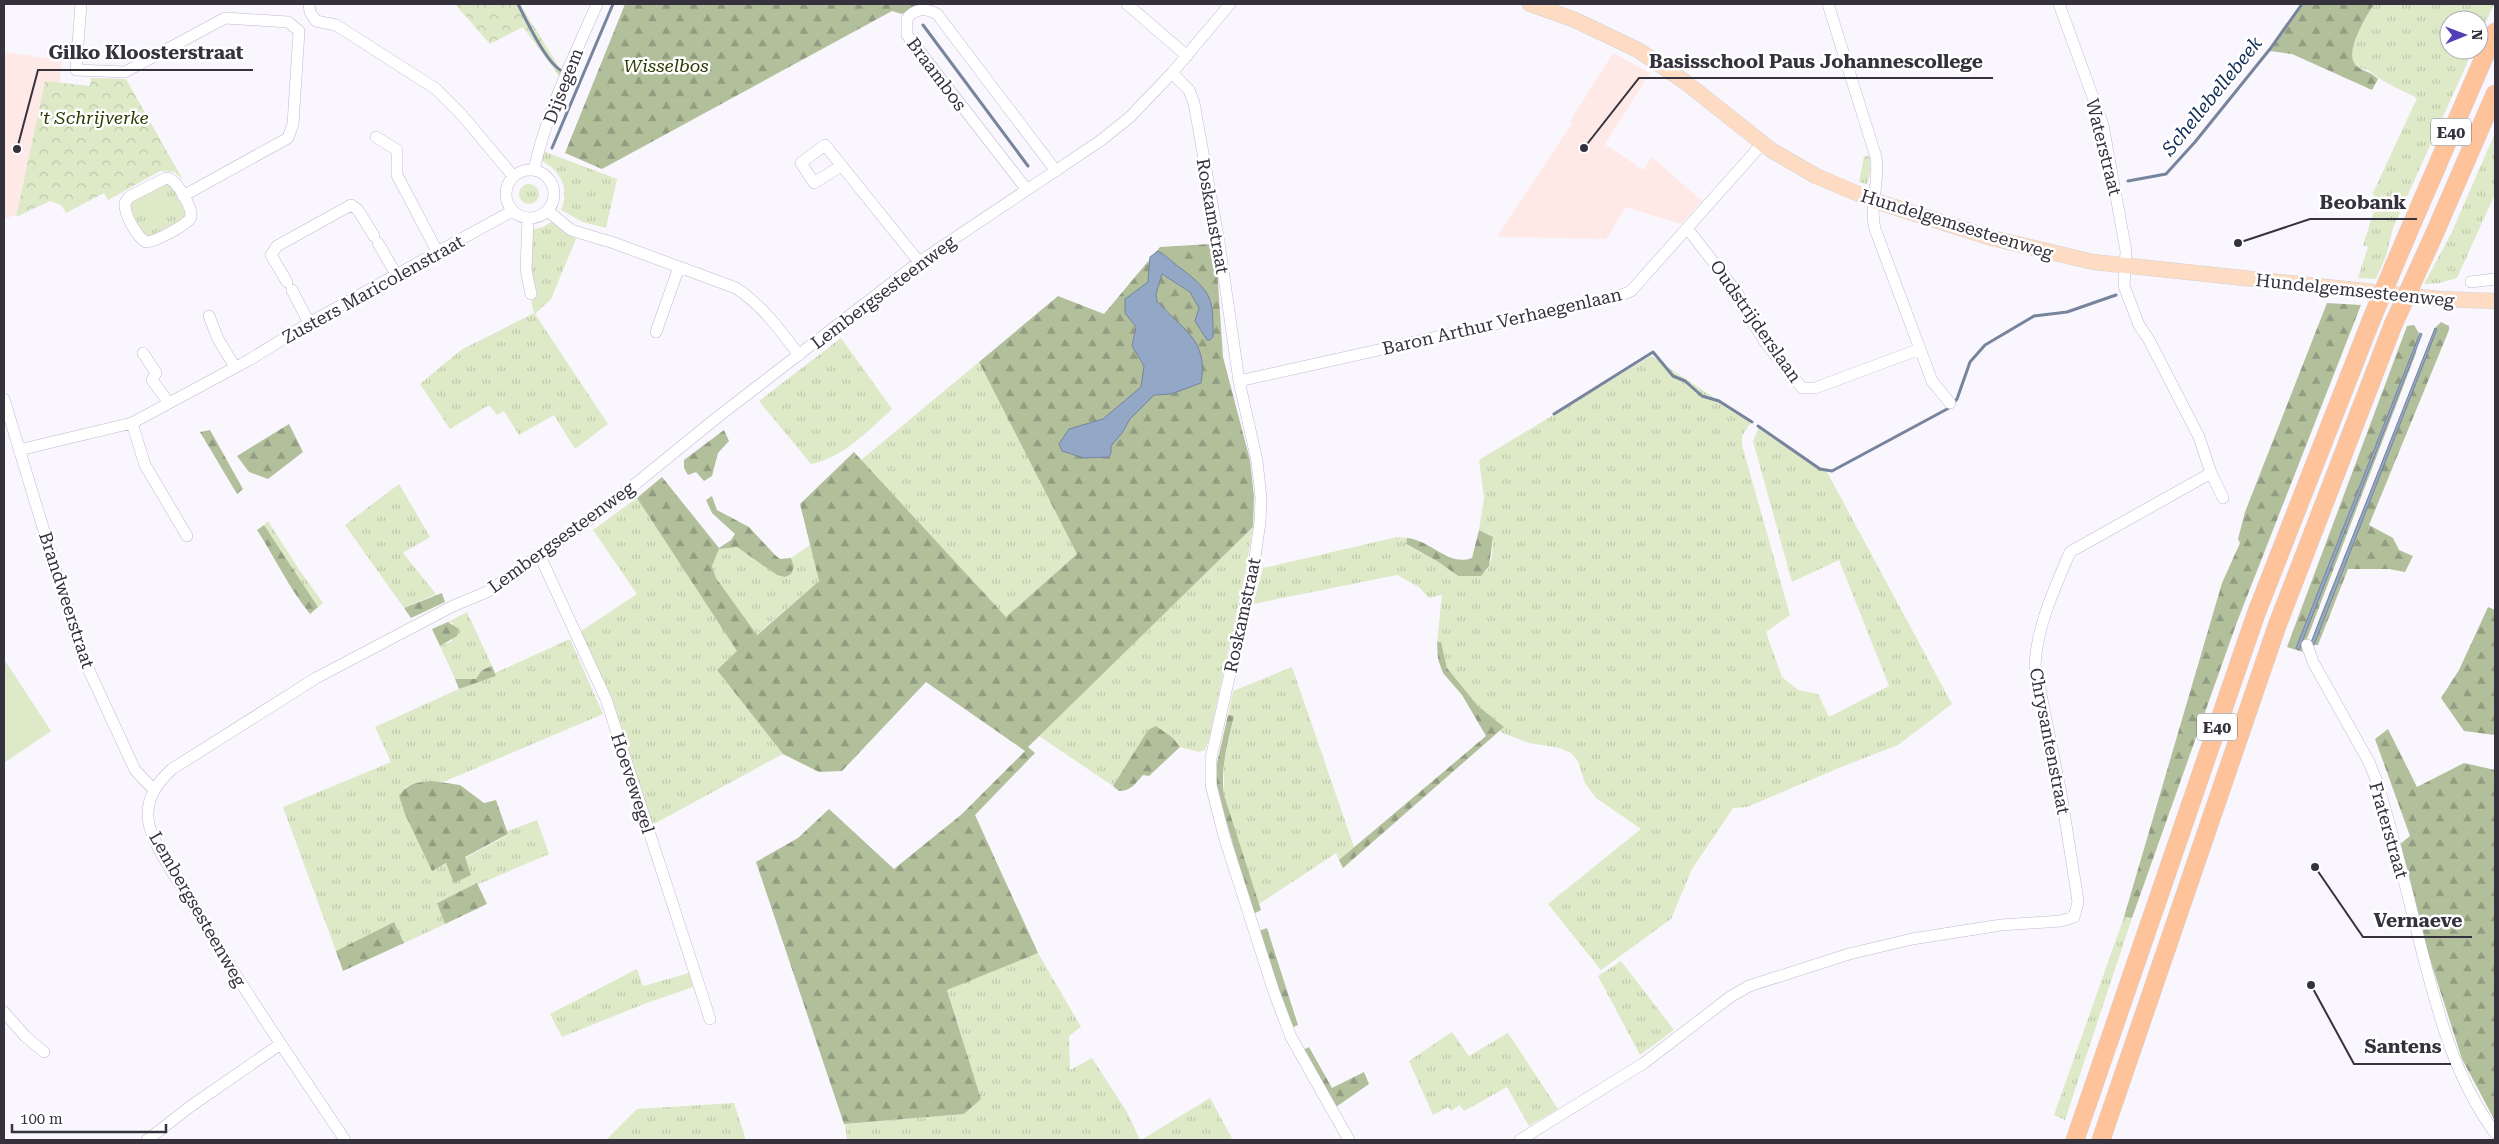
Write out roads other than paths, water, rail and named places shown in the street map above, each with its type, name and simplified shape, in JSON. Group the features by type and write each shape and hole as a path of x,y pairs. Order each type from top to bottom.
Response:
{"highway":[{"name":"E40","path":"2075,1140 2256,614 2372,318 2495,32"},
{"name":"E40","path":"2101,1140 2277,626 2394,325 2495,94"}],"main road":[{"name":"Hundelgemsesteenweg","path":"1530,4 1575,20 1638,50 1684,80 1762,144 1816,176 1875,201 1992,238 2044,252 2093,262 2465,302 2495,301"}],"street":[{"path":"81,4 76,70 125,72 225,18 288,22 299,30"},
{"path":"309,4 310,12 316,21"},
{"name":"Dijsegem","path":"534,170 538,150 566,74 597,4"},
{"path":"1127,4 1187,56"},
{"name":"Lembergsesteenweg","path":"345,1140 279,1045 206,929 150,829 148,804 154,790 172,769 289,694 453,606 489,591 622,495 719,416 919,262 1056,171 1130,117 1172,73 1230,4"},
{"path":"1828,4 1876,157 1878,172 1873,220 1875,229 1932,381 1950,403"},
{"name":"Waterstraat","path":"2058,4 2103,125 2126,247 2125,264"},
{"name":"Braambos","path":"1027,190 907,35 906,24 913,12 921,9 936,14 1056,171"},
{"path":"299,30 316,21 336,25 436,89 456,108 513,176"},
{"path":"183,196 288,138 293,124 299,30"},
{"name":"Roskamstraat","path":"1172,73 1189,90 1194,103 1220,251 1239,381 1257,461 1261,498 1260,522 1253,571 1211,758 1211,786 1224,836 1291,1037 1349,1140"},
{"path":"376,137 397,150 397,175 438,253"},
{"name":"Baron Arthur Verhaegenlaan","path":"1239,381 1617,297 1631,291 1762,144"},
{"path":"841,166 919,262"},
{"path":"527,170 534,170 544,174 553,188 554,197 548,211 538,217 528,219 520,217 512,211 506,202 505,192 513,176 527,170"},
{"path":"166,178 174,180 183,196 192,213 189,220 153,241 142,240 125,210 126,199 166,178"},
{"path":"309,323 271,255 277,246 351,205 358,210 396,274"},
{"name":"Zusters Maricolenstraat","path":"19,450 132,422 235,367 396,274 438,253 512,211"},
{"path":"548,211 570,230 614,243 736,288 752,298 799,355"},
{"path":"528,219 526,270 531,294"},
{"name":"Oudstrijderslaan","path":"1687,228 1702,244 1738,294 1744,308 1765,342 1802,388 1814,388 1920,349"},
{"path":"2125,264 2123,276 2128,299 2139,325 2149,340 2199,437 2211,473 2223,498"},
{"path":"656,332 679,268"},
{"path":"2471,282 2495,279"},
{"path":"209,316 218,339 235,367"},
{"path":"143,353 156,373 152,380 169,403"},
{"name":"Brandweerstraat","path":"4,399 81,654 135,770 154,790"},
{"path":"132,422 145,465 187,536"},
{"name":"Chrysantenstraat","path":"1520,1140 1644,1063 1730,997 1748,986 1849,954 1912,939 2001,925 2061,922 2074,917 2078,902 2061,793 2035,665 2036,648 2042,627 2070,552 2211,473"},
{"name":"Hoevewegel","path":"539,554 606,699 710,1019"},
{"name":"Fraterstraat","path":"2307,645 2313,662 2369,762 2377,782 2444,1029 2474,1102 2495,1133"},
{"path":"4,1012 25,1036 44,1052"},
{"path":"147,1140 185,1110 279,1045"}],"water":[{"path":"1158,251 1193,278 1209,298 1213,314 1213,337 1207,340 1195,321 1199,308 1190,292 1162,274 1156,294 1157,301 1184,328 1197,345 1201,356 1201,383 1171,394 1154,395 1130,419 1122,433 1111,446 1109,457 1084,458 1062,451 1059,444 1069,429 1103,419 1141,387 1144,366 1132,346 1136,327 1125,313 1125,299 1148,282 1150,257"},
{"path":"2435,328 2437,329 2314,645 2310,645"},
{"path":"2420,333 2422,334 2299,650 2296,648"}],"waterway":[{"path":"518,4 551,62 564,72"},
{"path":"552,148 613,4"},
{"name":"Schellebellebeek","path":"2128,181 2166,174 2195,142 2270,49 2302,4"},
{"path":"923,25 1028,166"},
{"name":"Schellebellebeek","path":"1758,426 1820,469 1832,471 1949,408 1957,399 1970,362 1985,345 2034,316 2067,312 2116,295"},
{"name":"Schellebellebeek","path":"1554,414 1653,352 1673,376 1685,381 1702,396 1719,401 1752,422"}],"place":[{"name":"Basisschool Paus Johannescollege","path":"1584,148"},
{"name":"Gilko Kloosterstraat","path":"17,149"},
{"name":"Beobank","path":"2238,243"},
{"name":"Vernaeve","path":"2315,867"},
{"name":"Santens","path":"2311,985"}],"park label":[{"name":"Wisselbos","path":"666,65"},
{"name":"'t Schrijverke","path":"94,117"}]}
